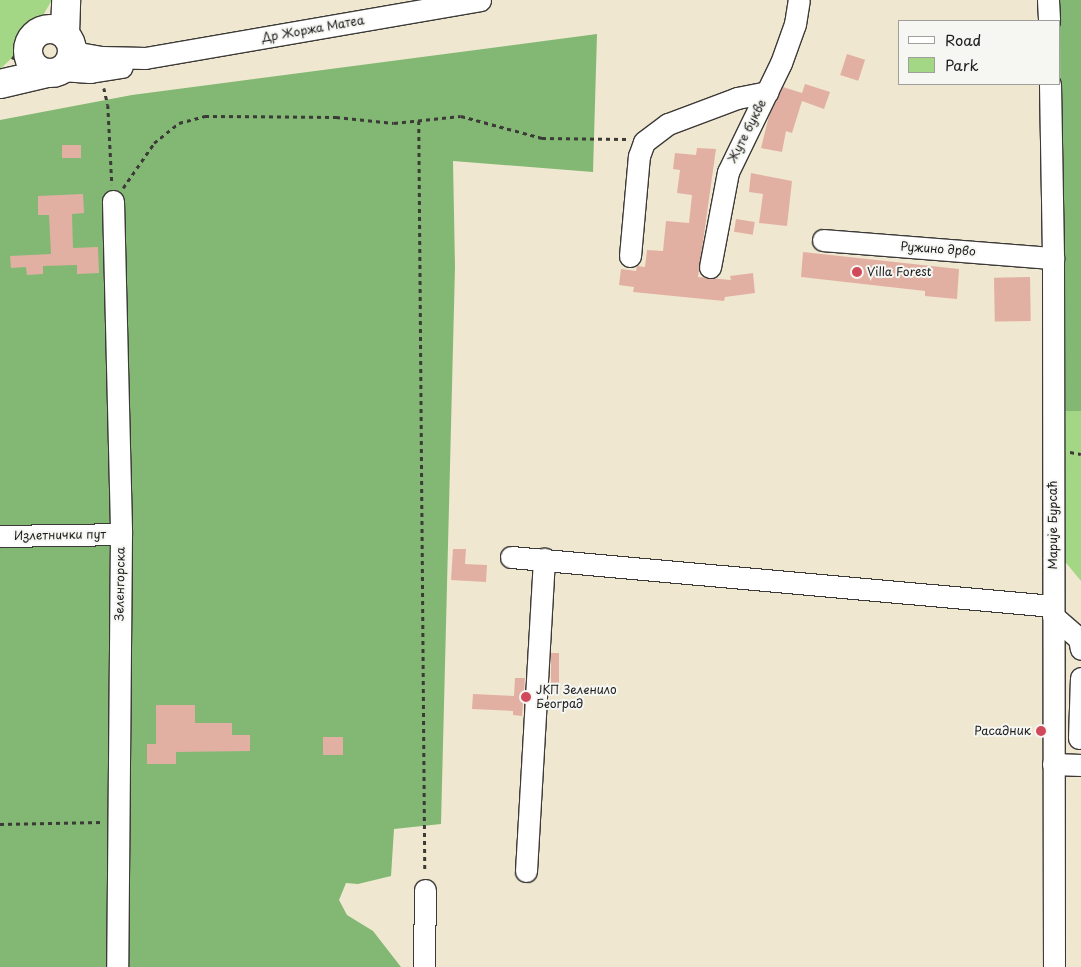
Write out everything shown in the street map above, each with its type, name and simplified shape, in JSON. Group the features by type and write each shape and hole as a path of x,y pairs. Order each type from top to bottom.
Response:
{"main road":[{"path":"39,49 66,0"}],"street":[{"name":"Др Жоржа Матеа","path":"39,49 102,57 145,58 438,4 480,0"},
{"name":"Жуте букве","path":"710,267 728,172 791,39 799,0"},
{"path":"1048,0 1049,20"},
{"name":"Марије Бурсаћ","path":"1050,85 1054,258 1054,967"},
{"path":"630,256 640,156 644,142 668,124 737,98 767,92"},
{"name":"Зеленгорска","path":"113,201 121,534 117,967"},
{"name":"Ружино дрво","path":"823,240 1054,258"},
{"name":"Излетнички пут","path":"0,536 121,534"},
{"path":"512,557 1053,611 1079,639 1081,648"},
{"path":"526,871 544,559"},
{"path":"1053,757 1080,738 1081,678"},
{"path":"1053,757 1081,765"},
{"path":"424,967 425,890"}],"path":[{"path":"108,105 113,201"},
{"path":"113,201 154,143 188,118 235,114 274,118 349,118 394,123 461,116 542,138 570,140 617,138 644,142"},
{"path":"418,121 425,890"},
{"path":"0,824 118,822"}],"green space":[{"path":"0,0 52,0 25,46 0,69"},
{"path":"1046,0 1081,0 1081,411 1061,411 1061,20 1047,20"},
{"path":"597,34 593,172 453,161 455,267 441,824 394,829 391,876 358,884 346,883 339,900 347,915 373,931 401,967 0,967 0,120 132,95"},
{"path":"1061,411 1081,411 1081,581 1062,558"}],"building":[{"path":"847,54 865,60 858,81 840,75"},
{"path":"805,84 830,92 824,109 802,101 792,133 786,131 782,152 761,148 769,116 783,87 802,93"},
{"path":"62,145 81,145 81,158 62,158"},
{"path":"697,148 716,149 698,277 731,280 730,276 753,273 755,293 725,297 724,301 633,292 634,287 619,285 621,269 636,271 637,266 645,267 647,250 663,251 666,221 689,223 692,195 677,193 680,170 673,169 675,153 696,155"},
{"path":"751,173 792,181 787,226 759,223 763,194 749,192"},
{"path":"83,194 84,213 72,214 73,248 98,247 99,273 77,274 77,265 43,266 43,274 27,275 26,267 11,268 10,256 51,254 49,215 38,215 38,196"},
{"path":"736,219 755,222 753,235 734,232"},
{"path":"803,252 959,269 957,299 925,296 925,291 801,277"},
{"path":"1030,277 1031,321 995,322 994,278"},
{"path":"453,549 466,549 465,564 487,565 486,582 451,580"},
{"path":"551,653 559,653 559,690 551,690"},
{"path":"515,678 525,678 522,716 513,715 513,711 472,709 473,694 514,696"},
{"path":"156,705 195,705 195,723 232,723 232,735 250,735 250,751 176,752 176,764 147,764 147,744 156,744"},
{"path":"323,737 343,737 343,755 323,755"}],"place":[{"name":"Villa Forest","path":"857,272"},
{"name":"ЈКП Зеленило Београд","path":"526,697"},
{"name":"Расадник","path":"1041,731"}]}
